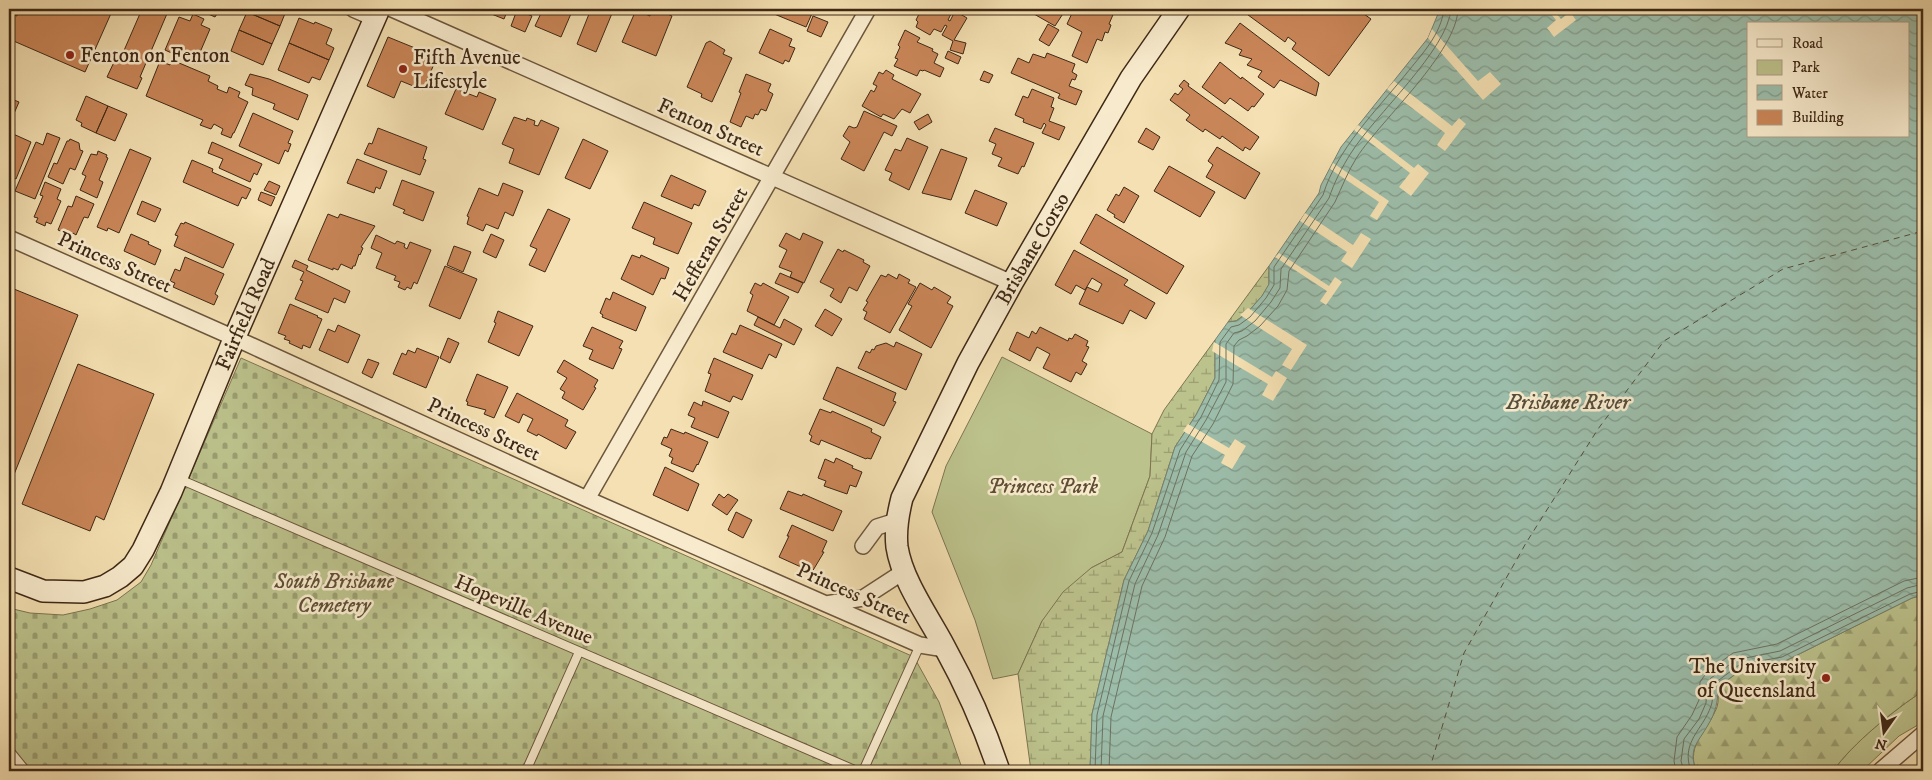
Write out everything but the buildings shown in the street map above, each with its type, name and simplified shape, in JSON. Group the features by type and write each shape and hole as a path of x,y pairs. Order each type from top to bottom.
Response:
{"street":[{"name":"Fenton Street","path":"353,9 382,12 773,177 1012,283"},
{"name":"Hefferan Street","path":"587,499 868,9"},
{"name":"Brisbane Corso","path":"999,771 987,734 904,572 897,547 896,521 902,498 968,363 1012,283 1131,78 1179,9"},
{"name":"Fairfield Road","path":"9,578 43,591 84,592 105,586 133,566 157,525 234,338 382,12"},
{"name":"Princess Street","path":"9,238 587,499 826,604 920,645 945,649"},
{"path":"863,546 877,527 896,521"},
{"path":"826,604 863,598 904,572"},
{"path":"1880,771 1923,734"}],"lane":[{"name":"Hopeville Avenue","path":"177,478 857,771"},
{"path":"863,771 920,645"},
{"path":"526,771 579,652"},
{"path":"9,750 26,771"}],"green space":[{"path":"1269,266 1269,285 1262,296 1247,313 1236,321 1228,322"},
{"path":"1215,340 1215,378 1196,415 1175,447 1148,531 1124,580 1092,714 1090,771 1031,771 1018,674 1042,621 1063,592 1091,568 1122,552 1150,476 1152,434 1164,410"},
{"name":"Princess Park","path":"1002,357 1152,434 1150,476 1122,552 1091,568 1042,621 1018,674 993,679 975,620 932,512 946,466"},
{"name":"South Brisbane Cemetery","path":"241,358 914,657 939,702 963,771 9,771 9,608 30,613 63,615 117,600 141,582 151,565"},
{"name":"The University of Queensland","path":"1923,595 1923,691 1851,749 1833,771 1696,771 1694,753 1696,745 1717,707 1718,687 1741,670 1783,662 1912,598"},
{"path":"1923,691 1923,722 1899,736 1862,771 1833,771 1851,749"}],"water":[{"name":"Brisbane River","path":"1440,9 1923,9 1923,595 1912,598 1783,662 1741,670 1718,687 1715,711 1695,746 1693,757 1696,771 1090,771 1092,714 1124,580 1148,531 1175,447 1196,415 1215,378 1215,340 1228,322 1236,321 1247,313 1262,296 1269,284 1269,266 1319,193 1321,185 1341,147 1428,38"}],"pier":[{"path":"1547,9 1552,9 1561,19 1570,12 1576,20 1554,37 1547,28 1556,20"},
{"path":"1432,29 1478,81 1490,72 1501,84 1483,100 1428,38"},
{"path":"1394,81 1452,126 1459,118 1466,124 1445,151 1437,145 1445,133 1387,89"},
{"path":"1358,125 1414,168 1418,164 1429,173 1411,196 1399,187 1410,173 1354,130"},
{"path":"1333,163 1389,201 1377,220 1370,216 1379,202 1330,169"},
{"path":"1305,213 1353,245 1361,233 1371,239 1352,268 1341,261 1347,252 1300,221"},
{"path":"1279,253 1329,286 1335,277 1342,282 1326,305 1320,301 1327,291 1275,257"},
{"path":"1248,308 1307,345 1291,370 1282,365 1292,349 1240,315"},
{"path":"1214,342 1272,377 1276,371 1287,378 1273,401 1262,395 1268,384 1212,351"},
{"path":"1188,424 1229,448 1235,439 1246,446 1232,469 1221,463 1225,455 1183,431"}],"ferry route":[{"path":"1429,771 1464,653 1526,543 1598,429 1664,341 1783,269 1923,231"}],"place":[{"name":"Fenton on Fenton","path":"70,55"},
{"name":"Fifth Avenue Lifestyle","path":"403,69"},
{"name":"The University of Queensland","path":"1826,678"}]}
